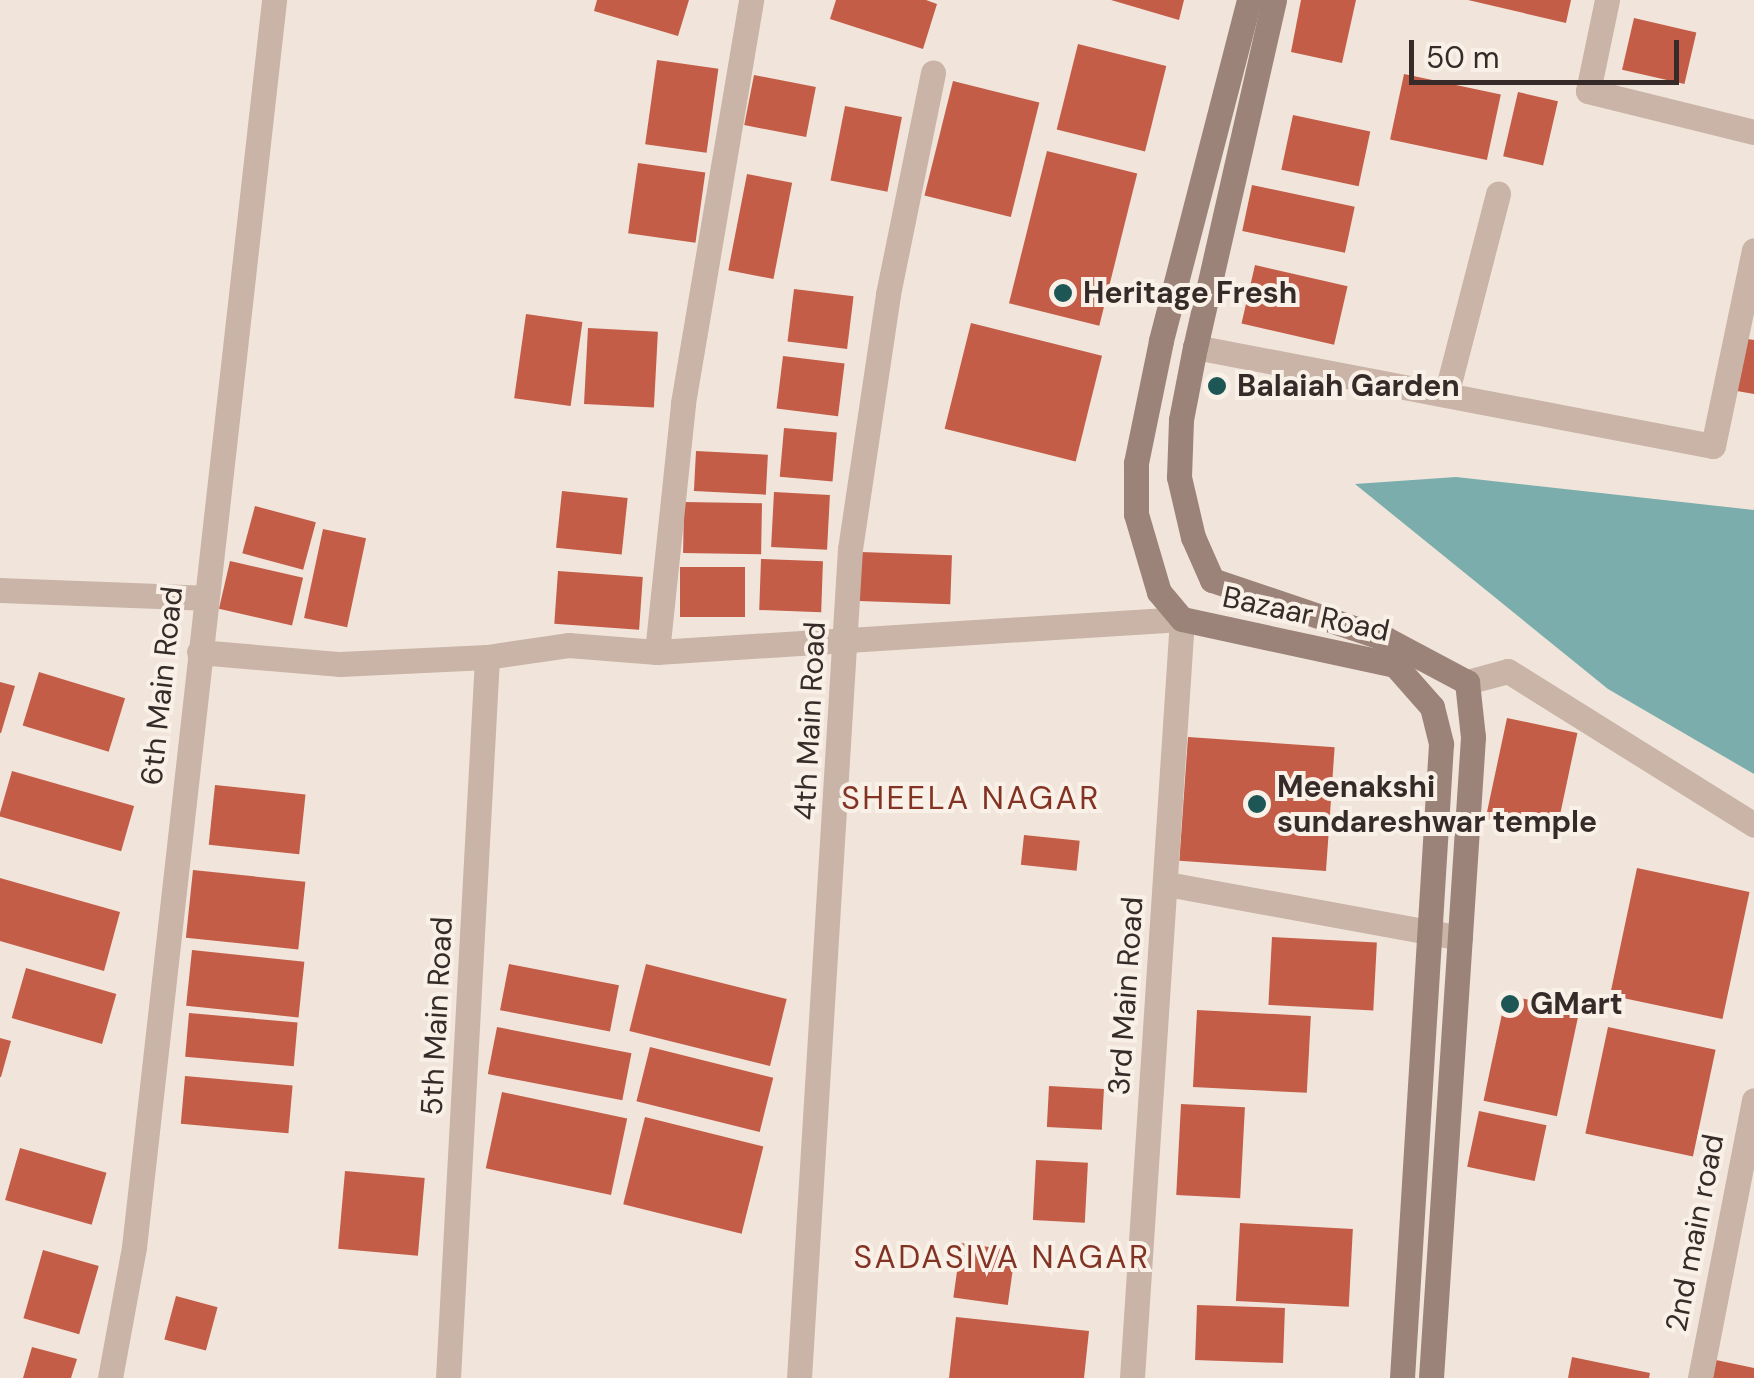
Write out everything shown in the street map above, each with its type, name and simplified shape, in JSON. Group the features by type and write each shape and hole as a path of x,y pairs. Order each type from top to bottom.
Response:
{"main road":[{"name":"Bazaar Road","path":"1249,0 1136,463 1144,558 1158,592 1182,619 1241,637 1395,665 1432,707 1441,744 1402,1378"},
{"name":"Bazaar Road","path":"1274,0 1181,420 1179,478 1193,537 1212,580 1386,639 1467,682"},
{"path":"1431,1378 1472,737 1467,682"}],"street":[{"name":"6th Main Road","path":"110,1378 134,1247 274,0"},
{"path":"658,652 683,402 750,0"},
{"path":"1608,0 1588,91 1754,132"},
{"name":"4th Main Road","path":"799,1378 848,640 850,549 888,294 932,73"},
{"path":"1446,395 1498,194"},
{"path":"1195,347 1712,446 1754,250"},
{"path":"0,590 204,598"},
{"path":"199,652 340,664 487,657 568,645 658,652 1182,619"},
{"name":"3rd Main Road","path":"1132,1378 1182,619"},
{"name":"5th Main Road","path":"448,1378 487,657"},
{"path":"1467,682 1508,672 1754,826"},
{"path":"1167,884 1460,938"},
{"name":"2nd main road","path":"1700,1378 1754,1100"}],"water":[{"path":"1456,477 1754,510 1754,774 1608,689 1355,484"}],"building":[{"path":"597,0 689,0 678,36 594,11"},
{"path":"836,0 926,0 937,4 923,49 830,19"},
{"path":"1111,0 1184,0 1179,20"},
{"path":"1301,0 1356,0 1342,63 1291,52"},
{"path":"1468,0 1571,0 1566,23"},
{"path":"1634,18 1696,32 1684,84 1622,70"},
{"path":"1078,44 1166,66 1145,151 1057,129"},
{"path":"657,60 718,69 707,153 645,144"},
{"path":"1404,74 1501,95 1487,160 1390,140"},
{"path":"754,75 816,87 806,137 744,125"},
{"path":"953,81 1039,103 1011,217 924,195"},
{"path":"1518,92 1558,101 1543,166 1503,156"},
{"path":"845,106 902,117 887,192 830,181"},
{"path":"1293,115 1370,131 1359,186 1281,170"},
{"path":"1047,151 1137,173 1099,326 1009,303"},
{"path":"638,163 705,172 695,243 628,233"},
{"path":"747,174 792,183 773,279 728,270"},
{"path":"1252,185 1355,207 1345,253 1242,231"},
{"path":"1255,265 1348,286 1334,345 1242,323"},
{"path":"794,289 854,296 847,349 788,342"},
{"path":"526,314 582,322 571,406 514,398"},
{"path":"971,323 1102,356 1076,461 945,429"},
{"path":"588,328 658,332 654,408 584,404"},
{"path":"1748,339 1754,340 1754,394 1737,391"},
{"path":"783,356 845,364 838,416 777,409"},
{"path":"784,428 837,433 833,481 780,477"},
{"path":"696,451 768,455 766,495 694,491"},
{"path":"562,491 628,498 622,555 556,548"},
{"path":"774,492 830,495 827,550 771,547"},
{"path":"684,502 762,503 761,554 683,553"},
{"path":"255,506 316,522 303,570 242,553"},
{"path":"323,529 366,538 347,627 304,618"},
{"path":"861,552 952,555 950,604 859,601"},
{"path":"761,559 823,561 821,612 759,610"},
{"path":"230,561 303,578 292,626 219,609"},
{"path":"680,567 745,567 745,617 680,617"},
{"path":"558,571 643,577 639,630 554,624"},
{"path":"39,672 125,698 109,752 23,726"},
{"path":"0,682 15,686 1,733 0,733"},
{"path":"1507,718 1577,733 1556,834 1486,819"},
{"name":"Meenakshi sundareshwar temple","path":"1188,737 1335,747 1326,871 1179,861"},
{"path":"12,771 134,806 121,851 0,816"},
{"path":"215,785 306,795 299,854 209,845"},
{"path":"1024,835 1080,841 1077,871 1021,865"},
{"path":"1637,868 1749,892 1722,1019 1610,995"},
{"path":"193,870 305,882 298,949 186,938"},
{"path":"0,878 120,912 104,971 0,941"},
{"path":"1272,937 1377,942 1373,1010 1268,1005"},
{"path":"192,950 304,962 299,1018 186,1006"},
{"path":"509,964 619,985 610,1032 500,1010"},
{"path":"646,964 787,999 770,1066 629,1031"},
{"path":"26,968 116,994 102,1044 12,1018"},
{"path":"1506,995 1579,1011 1557,1116 1484,1101"},
{"path":"1197,1010 1311,1016 1307,1093 1193,1087"},
{"path":"189,1013 298,1022 294,1066 185,1057"},
{"path":"497,1027 631,1053 622,1100 488,1074"},
{"path":"1608,1027 1716,1050 1693,1156 1585,1134"},
{"path":"0,1038 11,1041 1,1077 0,1077"},
{"path":"650,1047 773,1078 760,1132 636,1101"},
{"path":"185,1076 293,1085 288,1133 181,1124"},
{"path":"1049,1086 1104,1089 1102,1130 1047,1127"},
{"path":"502,1092 627,1119 611,1195 486,1168"},
{"path":"1181,1104 1245,1107 1240,1198 1176,1195"},
{"path":"1479,1111 1546,1125 1535,1181 1467,1167"},
{"path":"645,1117 763,1147 742,1234 623,1204"},
{"path":"20,1148 107,1173 92,1225 5,1200"},
{"path":"1036,1160 1088,1163 1085,1223 1033,1220"},
{"path":"345,1171 425,1178 418,1256 338,1249"},
{"path":"1240,1223 1353,1229 1349,1307 1236,1301"},
{"path":"961,1243 1015,1251 1008,1305 953,1297"},
{"path":"43,1250 99,1266 79,1334 23,1318"},
{"path":"176,1296 218,1307 206,1351 164,1339"},
{"path":"1197,1305 1285,1308 1283,1363 1195,1360"},
{"path":"956,1317 1089,1331 1084,1378 949,1378"},
{"path":"32,1347 77,1359 71,1378 23,1378"},
{"path":"1572,1357 1650,1373 1649,1378 1568,1378"},
{"path":"1716,1360 1754,1368 1754,1378 1712,1378"}],"place":[{"name":"Heritage Fresh","path":"1063,293"},
{"name":"Balaiah Garden","path":"1217,386"},
{"name":"Meenakshi sundareshwar temple","path":"1257,804"},
{"name":"GMart","path":"1510,1004"}],"district":[{"name":"SHEELA NAGAR","path":"971,798"},
{"name":"SADASIVA NAGAR","path":"1002,1257"}]}
